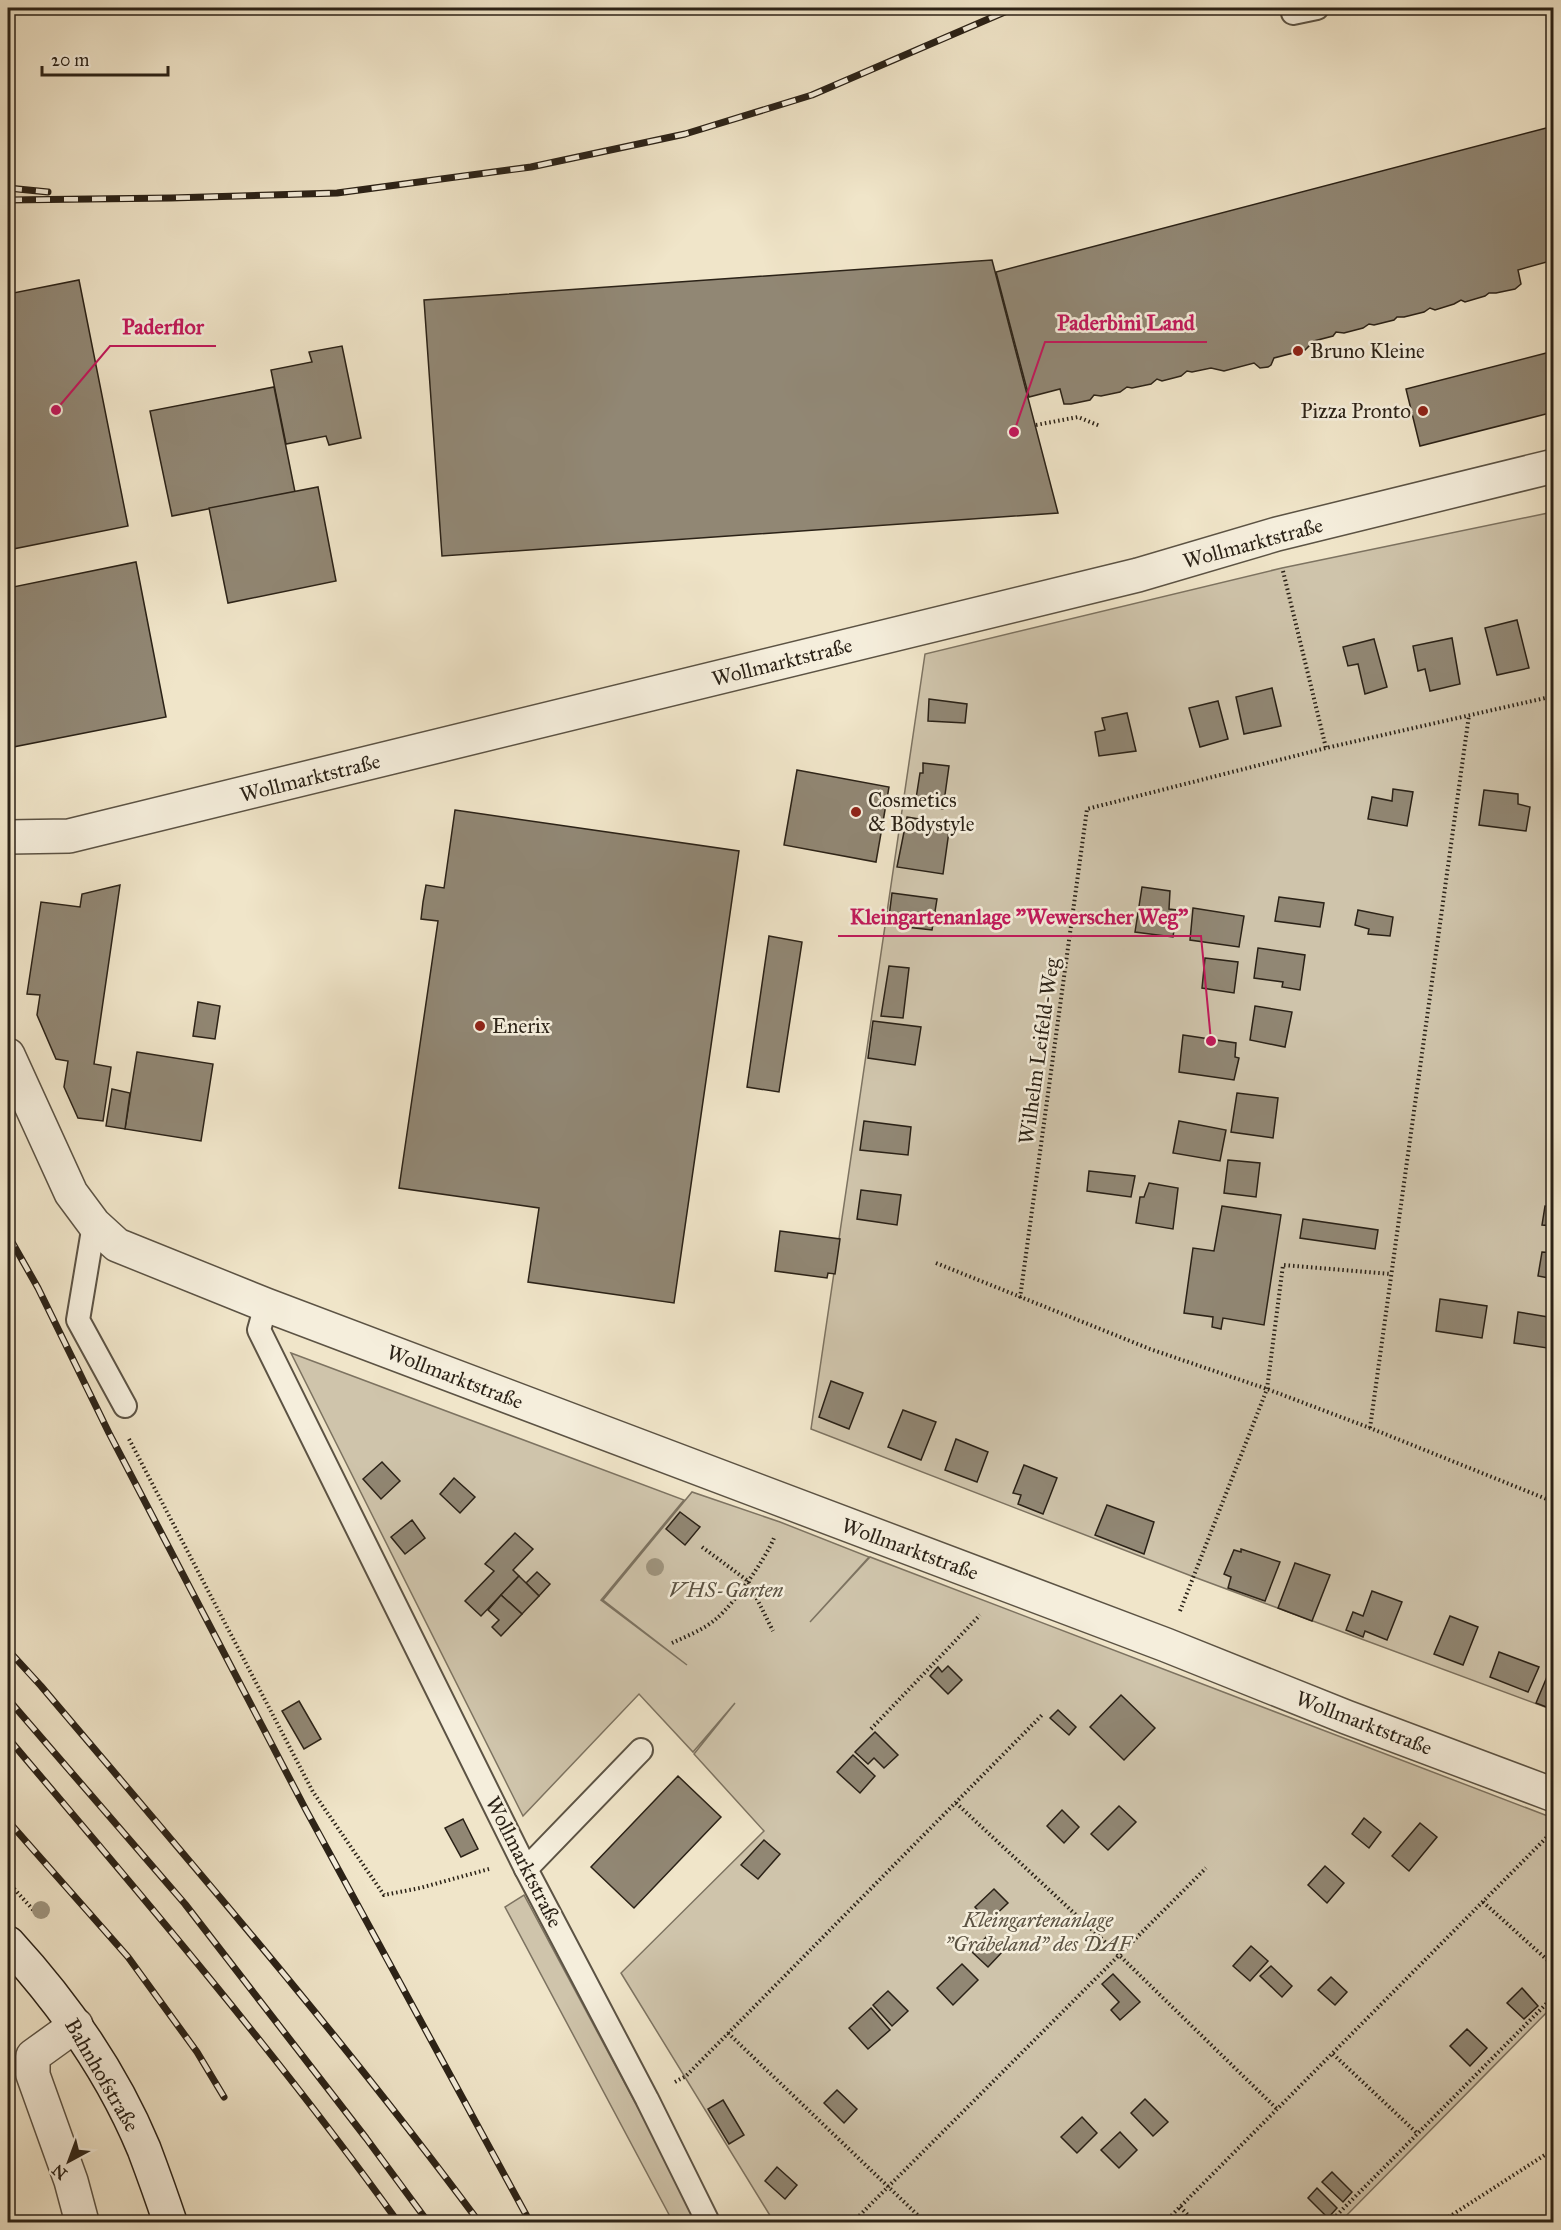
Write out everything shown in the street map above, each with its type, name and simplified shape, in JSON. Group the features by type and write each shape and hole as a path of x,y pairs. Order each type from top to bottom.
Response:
{"street":[{"name":"Wollmarktstraße","path":"8,837 69,836 1138,575 1277,534 1554,466"},
{"name":"Wollmarktstraße","path":"8,1055 71,1194 94,1224 117,1245 266,1305 787,1504 1156,1641 1346,1717 1554,1795"},
{"name":"Bahnhofstraße","path":"8,1943 76,2025 108,2078 143,2148 170,2223"},
{"path":"76,2025 33,2056 33,2075 71,2181 82,2223"}],"lane":[{"path":"1293,13 1317,8"},
{"path":"94,1224 78,1320 125,1406"},
{"name":"Wollmarktstraße","path":"266,1305 259,1330 526,1869 647,2099 708,2223"},
{"path":"526,1869 641,1750"}],"path":[{"path":"1036,425 1078,417 1100,426"},
{"path":"1282,568 1326,748 1554,696"},
{"path":"1370,1428 1469,715"},
{"name":"Wilhelm Leifeld-Weg","path":"1020,1298 1087,809 1326,748"},
{"path":"936,1263 1150,1348 1370,1428 1554,1502"},
{"path":"1194,1577 1267,1389 1283,1265 1391,1274"},
{"path":"125,1406 125,1432 268,1709 313,1792 384,1895 477,1874 486,1869"},
{"path":"672,1643 718,1618 748,1581 770,1548 787,1504"},
{"path":"702,1547 748,1581 773,1631"},
{"path":"871,1729 1007,1586"},
{"path":"647,2099 686,2076 749,2015 1043,1714"},
{"path":"956,1803 1119,1955 1278,2110"},
{"path":"1165,2223 1554,1830"},
{"path":"854,2223 1206,1868"},
{"path":"1483,1902 1554,1966"},
{"path":"1330,2223 1554,1996"},
{"path":"728,2033 925,2223"},
{"path":"1333,2054 1418,2134"},
{"path":"1441,2223 1554,2149"},
{"path":"1180,2207 1195,2223"}],"green space":[{"path":"1553,512 1553,1710 1194,1577 811,1429 925,654 1282,568"},
{"name":"Kleingartenanlage \"Grabeland\" des DAF","path":"291,1353 684,1500 601,1600 687,1665 603,1600 692,1492 780,1522 869,1557 810,1622 870,1557 1553,1818 1553,2006 1340,2222 774,2222 621,1973 764,1831 694,1754 735,1703 693,1752 639,1694 523,1816"},
{"path":"524,1895 699,2222 673,2222 505,1907"}],"building":[{"path":"1554,126 1554,260 1518,270 1521,284 1515,289 1489,293 1465,302 1461,300 1435,310 1430,308 1424,312 1397,317 1394,320 1374,325 1369,324 1344,333 1336,332 1333,336 1314,341 1305,350 1274,358 1268,367 1260,368 1254,363 1224,371 1211,368 1187,371 1181,376 1162,381 1157,379 1151,384 1127,387 1120,392 1094,395 1090,400 1071,404 1064,404 1060,389 1029,397 996,272"},
{"path":"992,260 1058,513 442,556 424,300"},
{"path":"79,280 128,526 8,550 8,294"},
{"path":"342,346 361,438 329,445 326,436 286,444 271,370 312,362 309,352"},
{"path":"1554,351 1554,412 1420,446 1406,389"},
{"path":"274,387 295,492 172,516 150,411"},
{"path":"318,487 336,581 228,603 209,508"},
{"path":"136,562 166,717 8,748 8,588"},
{"path":"1517,620 1529,668 1497,675 1485,628"},
{"path":"1452,638 1460,684 1430,691 1425,669 1418,671 1413,646"},
{"path":"1374,639 1387,687 1365,694 1358,664 1348,666 1343,647"},
{"path":"1272,688 1281,726 1244,734 1236,697"},
{"path":"929,699 967,704 965,723 928,721"},
{"path":"1218,701 1228,739 1200,747 1189,708"},
{"path":"1127,713 1136,751 1099,756 1095,732 1105,730 1102,718"},
{"path":"923,763 949,766 943,809 915,805 920,773 923,773"},
{"path":"797,770 889,787 876,862 784,845"},
{"path":"1393,789 1413,792 1407,826 1368,819 1372,797 1392,801"},
{"path":"1484,790 1518,794 1518,804 1530,807 1526,831 1479,825"},
{"path":"455,810 739,851 674,1303 528,1282 539,1208 399,1188 438,921 421,919 423,902 426,885 444,888"},
{"path":"907,817 950,824 943,874 897,867"},
{"path":"120,885 94,1064 111,1067 103,1121 78,1118 64,1087 68,1061 56,1059 37,1015 40,995 27,994 41,902 80,907 82,894"},
{"path":"1142,887 1170,891 1169,909 1177,910 1173,937 1135,932"},
{"path":"892,893 937,899 932,930 888,925"},
{"path":"1279,897 1324,903 1320,927 1275,921"},
{"path":"1193,908 1244,916 1239,947 1190,940"},
{"path":"1358,910 1393,917 1390,936 1368,934 1369,929 1355,925"},
{"path":"769,936 802,942 779,1092 747,1087"},
{"path":"1258,948 1305,955 1300,990 1282,987 1283,982 1254,978"},
{"path":"1205,958 1238,962 1234,993 1202,988"},
{"path":"889,966 909,968 903,1018 881,1016"},
{"path":"198,1002 220,1006 215,1039 193,1036"},
{"path":"1255,1006 1292,1012 1285,1047 1250,1040"},
{"path":"873,1021 921,1027 915,1065 868,1058"},
{"path":"1183,1035 1236,1043 1235,1057 1239,1058 1234,1080 1179,1072"},
{"path":"137,1052 213,1064 201,1141 125,1129"},
{"path":"112,1089 130,1093 125,1129 106,1126"},
{"path":"1237,1093 1278,1098 1273,1138 1231,1132"},
{"path":"864,1121 911,1127 908,1155 860,1150"},
{"path":"1179,1121 1226,1130 1220,1161 1173,1153"},
{"path":"1228,1160 1260,1163 1256,1197 1224,1193"},
{"path":"1089,1171 1135,1176 1131,1197 1087,1191"},
{"path":"1149,1183 1178,1188 1173,1229 1136,1223 1140,1197 1144,1197"},
{"path":"861,1190 901,1195 897,1225 857,1219"},
{"path":"1554,1193 1554,1226 1542,1225 1545,1206 1551,1207"},
{"path":"1222,1206 1281,1215 1264,1325 1223,1318 1221,1329 1212,1327 1213,1317 1184,1313 1193,1248 1214,1251"},
{"path":"1303,1219 1378,1230 1375,1249 1300,1238"},
{"path":"780,1231 840,1239 835,1274 828,1273 827,1278 775,1271"},
{"path":"1542,1252 1554,1253 1554,1279 1538,1276"},
{"path":"1440,1299 1487,1306 1482,1338 1436,1331"},
{"path":"1518,1312 1554,1318 1554,1349 1514,1343"},
{"path":"831,1381 863,1393 849,1429 819,1417"},
{"path":"903,1410 936,1422 921,1460 888,1447"},
{"path":"956,1439 988,1452 977,1482 945,1470"},
{"path":"382,1462 400,1481 381,1499 363,1479"},
{"path":"1024,1465 1057,1478 1043,1514 1018,1504 1021,1495 1013,1493"},
{"path":"454,1478 475,1497 460,1513 440,1494"},
{"path":"1107,1505 1154,1522 1144,1554 1095,1535"},
{"path":"680,1512 700,1527 685,1545 666,1529"},
{"path":"412,1520 425,1538 405,1554 391,1537"},
{"path":"515,1533 533,1549 513,1570 519,1576 481,1616 465,1601 494,1571 485,1564"},
{"path":"1241,1549 1280,1562 1265,1601 1228,1588 1231,1577 1224,1574 1234,1550 1241,1552"},
{"path":"1295,1563 1330,1575 1312,1621 1278,1608"},
{"path":"537,1572 550,1584 539,1596 526,1583"},
{"path":"519,1576 539,1596 522,1614 501,1595"},
{"path":"1372,1591 1402,1602 1387,1640 1365,1631 1363,1637 1346,1630 1353,1612 1363,1616"},
{"path":"501,1595 522,1614 501,1636 492,1627 499,1620 488,1610"},
{"path":"1450,1616 1478,1627 1463,1665 1434,1654"},
{"path":"1499,1652 1539,1667 1528,1692 1490,1677"},
{"path":"1554,1660 1554,1710 1536,1703"},
{"path":"948,1666 962,1680 948,1694 930,1676 938,1667 942,1672"},
{"path":"1121,1695 1155,1728 1124,1760 1090,1727"},
{"path":"299,1701 321,1739 304,1749 282,1711"},
{"path":"1058,1710 1076,1727 1069,1735 1050,1718"},
{"path":"875,1732 898,1755 884,1768 874,1758 868,1764 855,1752"},
{"path":"853,1755 875,1776 860,1793 837,1772"},
{"path":"678,1776 721,1817 634,1908 591,1867"},
{"path":"1119,1806 1136,1822 1108,1850 1091,1834"},
{"path":"1062,1810 1079,1827 1064,1843 1047,1826"},
{"path":"1364,1818 1381,1832 1369,1848 1352,1834"},
{"path":"463,1819 478,1849 461,1857 445,1828"},
{"path":"1420,1823 1437,1837 1409,1871 1392,1856"},
{"path":"764,1840 780,1854 758,1879 741,1865"},
{"path":"1325,1866 1344,1883 1327,1903 1308,1885"},
{"path":"994,1889 1008,1903 988,1922 975,1907"},
{"path":"989,1934 1005,1949 988,1967 972,1952"},
{"path":"1251,1946 1268,1961 1250,1981 1233,1966"},
{"path":"962,1964 978,1980 953,2005 937,1988"},
{"path":"1271,1966 1292,1986 1282,1997 1260,1976"},
{"path":"1113,1974 1140,2002 1120,2020 1111,2010 1119,2002 1102,1984"},
{"path":"1331,1977 1347,1992 1335,2005 1318,1990"},
{"path":"1522,1988 1538,2006 1524,2019 1507,2003"},
{"path":"888,1991 908,2011 892,2026 873,2005"},
{"path":"871,2008 890,2030 868,2049 849,2028"},
{"path":"1467,2029 1487,2048 1470,2066 1450,2046"},
{"path":"837,2090 857,2109 844,2123 824,2103"},
{"path":"1145,2099 1168,2122 1153,2136 1131,2113"},
{"path":"723,2100 744,2135 729,2144 708,2109"},
{"path":"1082,2117 1097,2133 1077,2153 1061,2137"},
{"path":"1120,2132 1137,2150 1119,2168 1101,2150"},
{"path":"777,2167 797,2185 785,2199 765,2181"},
{"path":"1332,2172 1352,2192 1343,2202 1322,2182"},
{"path":"1317,2188 1337,2208 1328,2218 1308,2198"}],"railway":[{"path":"8,200 337,193 531,167 685,134 812,95 1014,8"},
{"path":"8,188 48,192"},
{"path":"8,1235 38,1288 109,1433 306,1810 530,2222"},
{"path":"8,1650 41,1686 264,1951 374,2085 479,2222"},
{"path":"8,1699 185,1904 428,2222"},
{"path":"8,1738 257,2037 398,2222"},
{"path":"8,1821 128,1957 197,2052 224,2097"}],"place":[{"name":"Bruno Kleine","path":"1298,351"},
{"name":"Paderflor","path":"56,410"},
{"name":"Pizza Pronto","path":"1423,411"},
{"name":"Paderbini Land","path":"1014,432"},
{"name":"Cosmetics & Bodystyle","path":"856,812"},
{"name":"Enerix","path":"480,1026"},
{"name":"Kleingartenanlage \"Wewerscher Weg\"","path":"1211,1041"}],"park label":[{"name":"VHS-Garten","path":"726,1590"}]}
